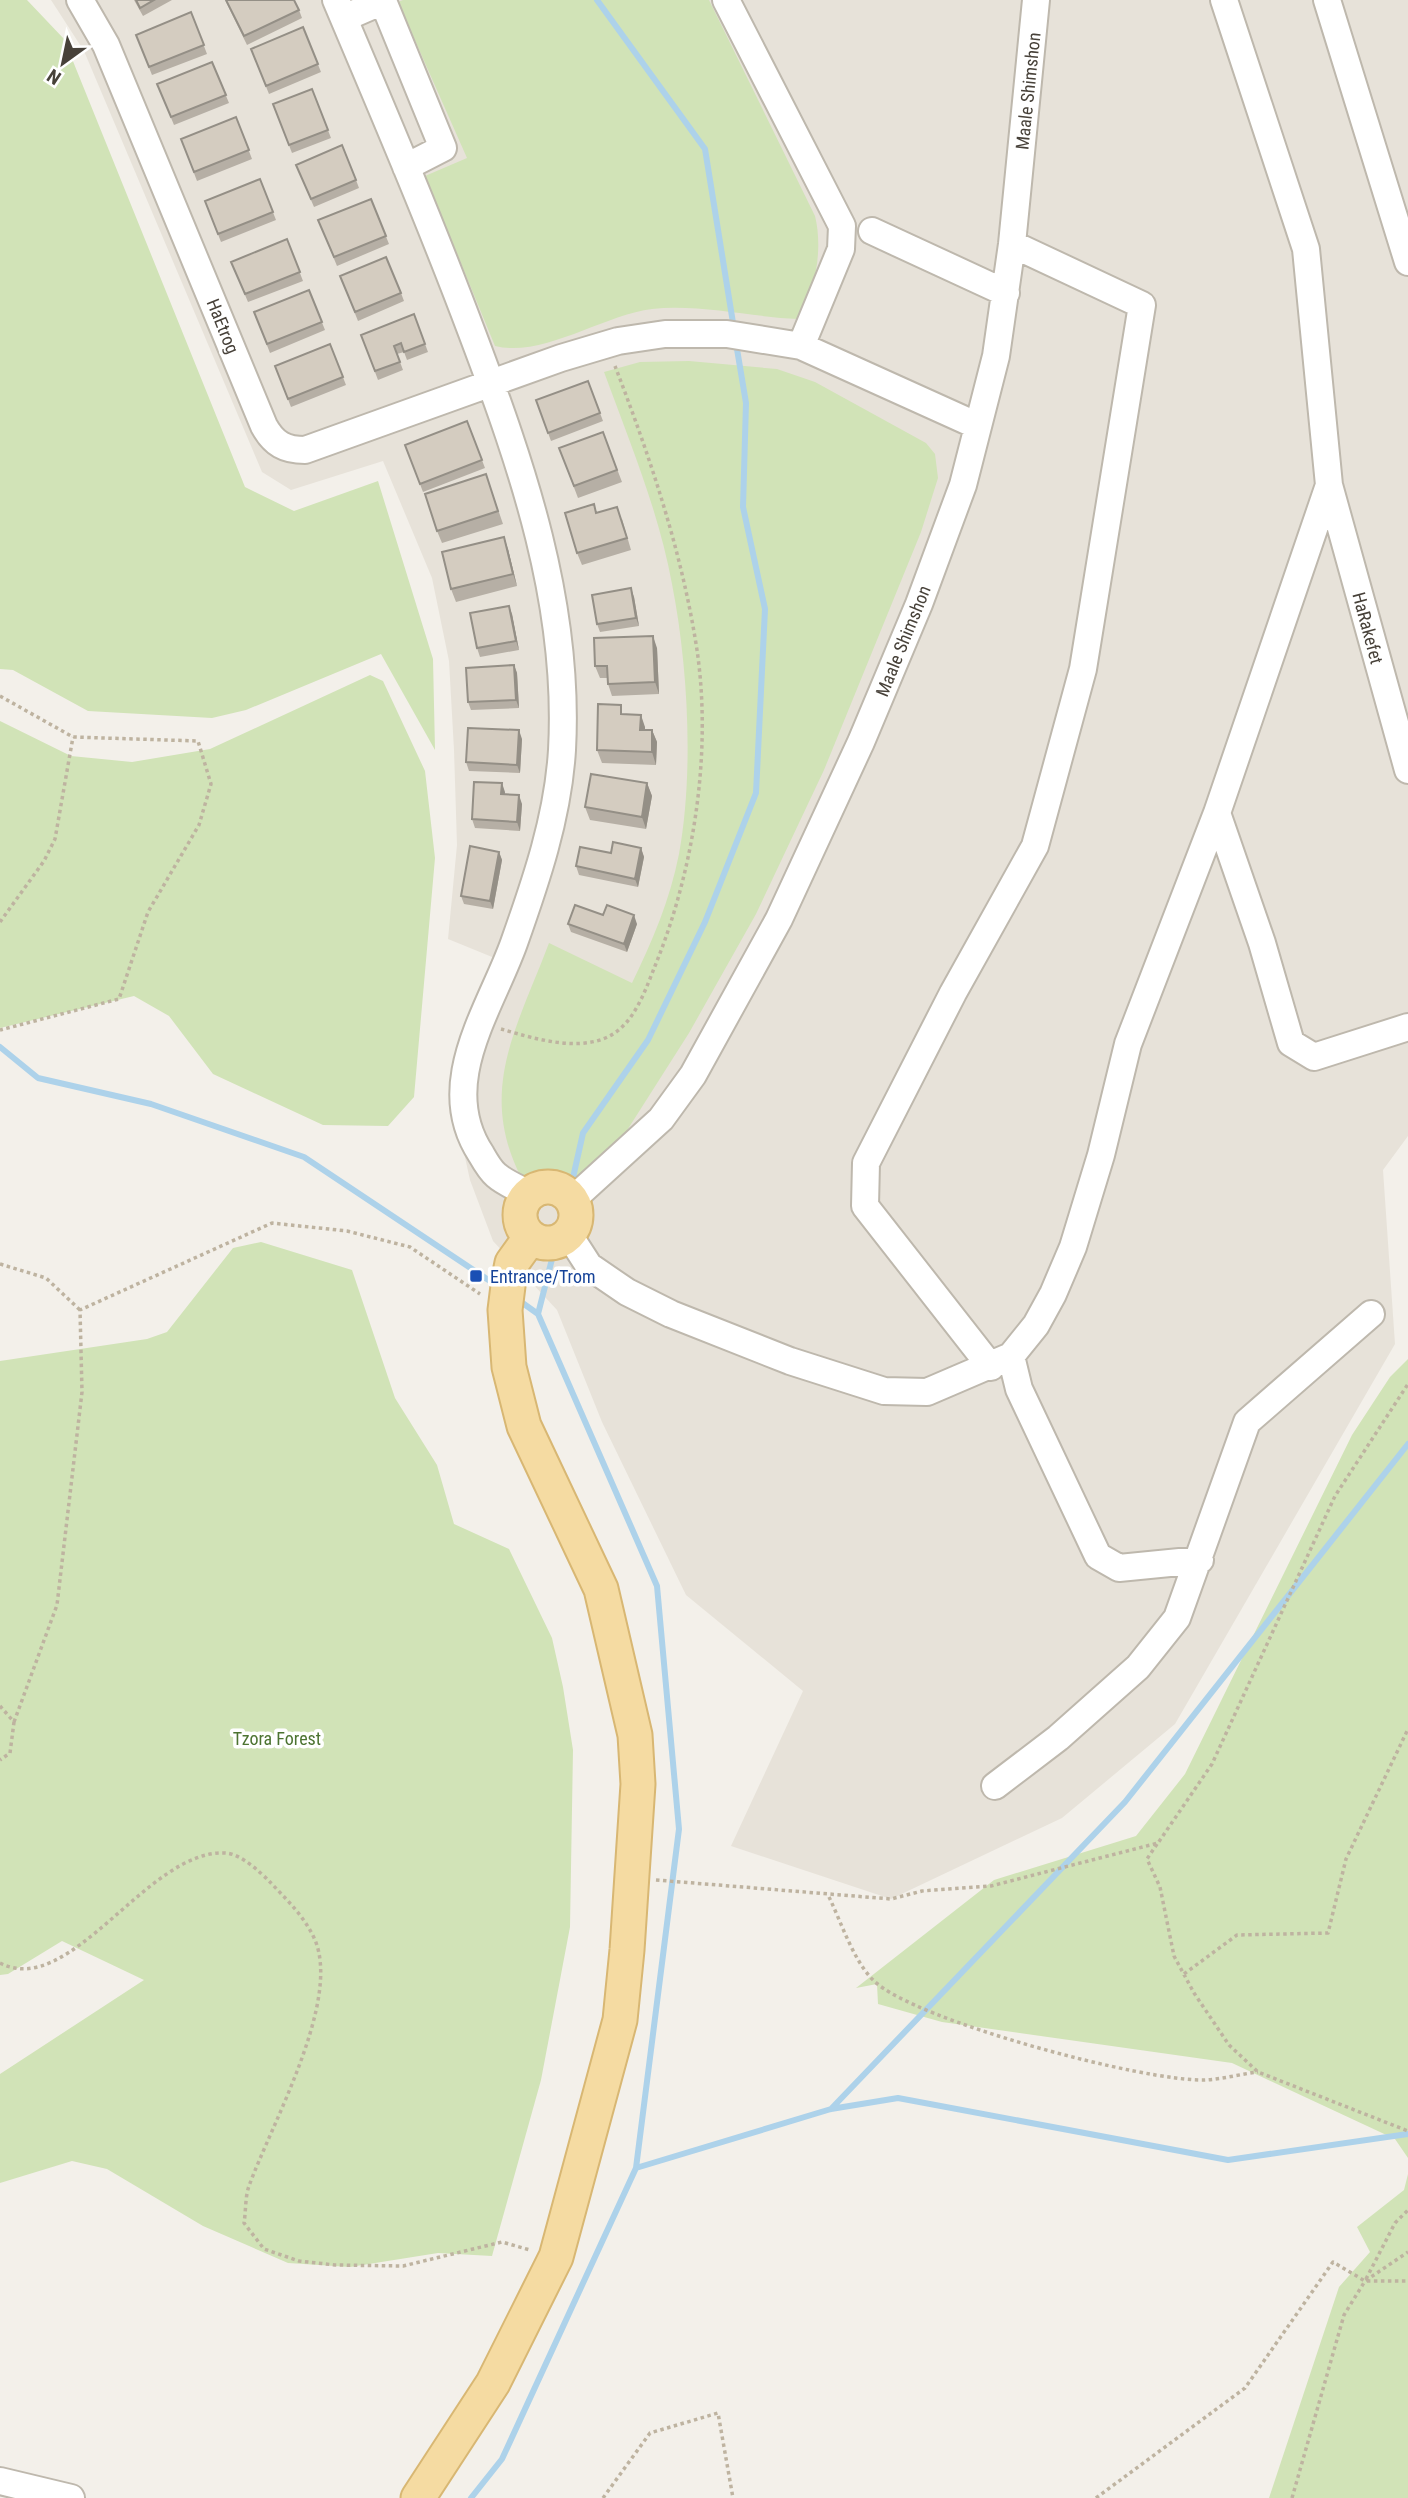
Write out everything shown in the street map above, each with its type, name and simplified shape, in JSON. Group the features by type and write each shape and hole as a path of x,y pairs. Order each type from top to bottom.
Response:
{"main road":[{"path":"552,1187 572,1200 576,1218 569,1235 550,1244 530,1238 521,1224 520,1216 520,1208 529,1194 536,1189 552,1187"},
{"path":"418,2498 494,2384 556,2257 620,2020 638,1784 635,1735 601,1589 524,1426 509,1367 505,1310 512,1262 530,1238"}],"street":[{"name":"HaEtrog","path":"80,0 106,45 264,426 277,444 290,450 305,450 491,383"},
{"path":"726,0 842,226 841,249 801,346"},
{"name":"Maale Shimshon","path":"572,1200 661,1119 693,1075 750,975 835,800 919,604 963,485 996,356 1012,244 1036,0"},
{"path":"569,1235 589,1266 627,1292 719,1334 853,1383 884,1391 926,1392 1001,1362 1036,1325 1073,1247 1101,1155 1128,1044 1217,813 1329,485 1306,249 1224,0"},
{"path":"1327,0 1408,262"},
{"path":"407,167 443,148 383,1 340,9 407,167 491,383 534,513 550,576 559,635 562,751 546,847 512,948 479,1023 463,1078 464,1115 474,1144 494,1175 529,1194"},
{"path":"872,231 1006,293"},
{"path":"1012,244 1142,306 1083,669 1035,846 953,993 866,1163 865,1206 1001,1362 1018,1389 1069,1489 1098,1556 1119,1568 1200,1560"},
{"path":"491,383 607,345 666,334 703,334 801,346 978,426"},
{"name":"HaRakefet","path":"1329,485 1408,770"},
{"path":"1217,813 1262,943 1291,1043 1314,1057 1408,1027"},
{"path":"995,1786 1058,1738 1138,1667 1177,1618 1200,1560 1247,1422 1371,1314"},
{"path":"0,2481 71,2498"}],"path":[{"path":"479,1023 558,1045 600,1039 622,1027 644,993 672,923 686,858 696,799 702,726 697,651 680,567 646,448 607,345"},
{"path":"0,695 72,737 198,741 211,783 199,825 148,912 119,999 0,1030"},
{"path":"0,922 44,861 55,839 72,737"},
{"path":"80,1310 272,1223 347,1231 410,1247 505,1310"},
{"path":"0,1264 46,1278 80,1310 82,1392 57,1605 14,1722 10,1753 0,1760"},
{"path":"1408,1384 1335,1496 1212,1764 1147,1859 1160,1887 1174,1956 1229,2045 1258,2071 1408,2131"},
{"path":"0,1706 14,1722"},
{"path":"1184,1974 1237,1935 1328,1933 1346,1859 1408,1729"},
{"path":"632,1878 891,1899 922,1891 991,1886 1158,1843"},
{"path":"0,1964 15,1971 52,1964 111,1920 165,1873 193,1856 229,1853 259,1871 288,1901 309,1926 321,1956 319,1995 311,2028 248,2189 244,2223 264,2249 299,2261 335,2265 403,2266 502,2242 556,2257"},
{"path":"829,1896 864,1970 877,1984 943,2018 1062,2054 1148,2073 1204,2080 1258,2071"},
{"path":"1292,2498 1344,2315 1395,2223 1408,2210"},
{"path":"1365,2281 1408,2252"},
{"path":"1096,2498 1245,2388 1333,2262 1365,2281 1408,2281"},
{"path":"603,2498 650,2433 718,2413 733,2498"}],"shaded area":[{"path":"51,0 1408,0 1408,1136 1383,1170 1395,1344 1175,1724 1062,1818 891,1899 731,1846 803,1691 686,1595 602,1422 557,1310 493,1241 470,1180 457,1121 497,959 448,939 457,845 454,750 449,661 432,578 383,461 291,490 262,472 84,51"}],"green space":[{"path":"0,0 27,0 64,39 245,487 294,511 378,481 433,659 435,750 381,654 246,710 212,718 88,711 13,670 0,669"},
{"path":"709,0 815,216 818,242 816,269 809,296 798,319 688,308 652,309 533,346 495,346 425,176 467,158 398,2"},
{"path":"689,361 777,369 815,382 926,443 935,454 938,478 921,532 824,770 756,914 689,1033 626,1132 583,1180 522,1179 509,1147 502,1117 502,1088 515,1031 549,943 632,983 660,920 679,854 684,822 688,754 685,683 678,615 651,503 604,372 640,362"},
{"path":"370,675 383,681 425,771 435,858 414,1097 388,1126 323,1125 213,1074 169,1016 134,996 0,1028 0,721 71,756 132,762 210,749"},
{"name":"Tzora Forest","path":"261,1242 352,1270 395,1398 437,1465 454,1524 509,1549 552,1638 573,1750 570,1927 541,2080 492,2256 438,2253 350,2267 288,2263 203,2226 107,2169 72,2161 0,2183 0,2074 144,1980 62,1941 8,1974 0,1975 0,1361 147,1339 167,1332 233,1248"},
{"path":"1408,1359 1408,2158 1395,2139 1232,2063 942,2022 878,2004 877,1984 856,1988 994,1880 1136,1836 1185,1774 1352,1435 1390,1377"},
{"path":"1408,2174 1408,2498 1269,2498 1339,2287 1370,2252 1357,2227 1404,2190"}],"building":[{"path":"136,0 154,0 140,8"},
{"path":"226,0 294,0 299,10 244,36"},
{"path":"191,12 204,45 149,67 136,35"},
{"path":"303,27 318,64 266,86 251,49"},
{"path":"212,62 226,95 171,117 157,84"},
{"path":"312,89 328,130 289,145 273,104"},
{"path":"236,117 249,150 194,172 181,139"},
{"path":"342,145 356,180 311,199 296,165"},
{"path":"260,179 273,212 218,234 205,201"},
{"path":"371,199 386,236 334,257 318,220"},
{"path":"287,239 300,272 245,294 231,262"},
{"path":"386,257 401,293 355,312 340,276"},
{"path":"309,290 322,322 267,344 254,312"},
{"path":"414,314 425,344 404,352 401,343 394,346 400,362 375,371 361,335"},
{"path":"330,344 343,377 288,399 275,366"},
{"path":"588,381 600,413 548,433 536,400"},
{"path":"467,421 482,460 420,484 405,445"},
{"path":"603,432 617,470 574,486 559,448"},
{"path":"486,474 498,511 437,531 425,494"},
{"path":"594,504 596,513 617,507 627,538 577,553 565,513"},
{"path":"504,537 513,574 451,589 442,552"},
{"path":"631,588 636,618 597,624 592,595"},
{"path":"509,606 516,641 477,648 470,613"},
{"path":"653,636 655,682 608,684 607,666 595,666 594,638"},
{"path":"514,665 516,700 468,702 466,668"},
{"path":"598,704 621,705 621,714 641,715 640,730 652,730 652,752 597,750"},
{"path":"468,728 519,730 517,765 466,762"},
{"path":"591,774 647,783 642,817 585,807"},
{"path":"474,782 502,783 501,794 519,795 517,822 472,819"},
{"path":"613,842 641,848 635,879 576,866 580,847 611,853"},
{"path":"470,846 499,852 490,901 461,896"},
{"path":"575,905 603,915 607,905 634,915 624,944 568,924"}],"waterway":[{"path":"597,0 705,149 734,329"},
{"path":"570,1191 583,1133 648,1040 705,922 756,793 765,609 743,507 746,403 736,343"},
{"path":"0,1047 38,1078 151,1104 304,1157 496,1285"},
{"path":"471,2498 502,2459 636,2168 679,1829 657,1586 538,1314 566,1204"},
{"path":"517,1299 538,1314"},
{"path":"831,2109 1125,1802 1408,1444"},
{"path":"636,2168 831,2109 898,2098 1228,2160 1408,2134"}],"place":[{"name":"Entrance/Trom","path":"476,1276"}]}
